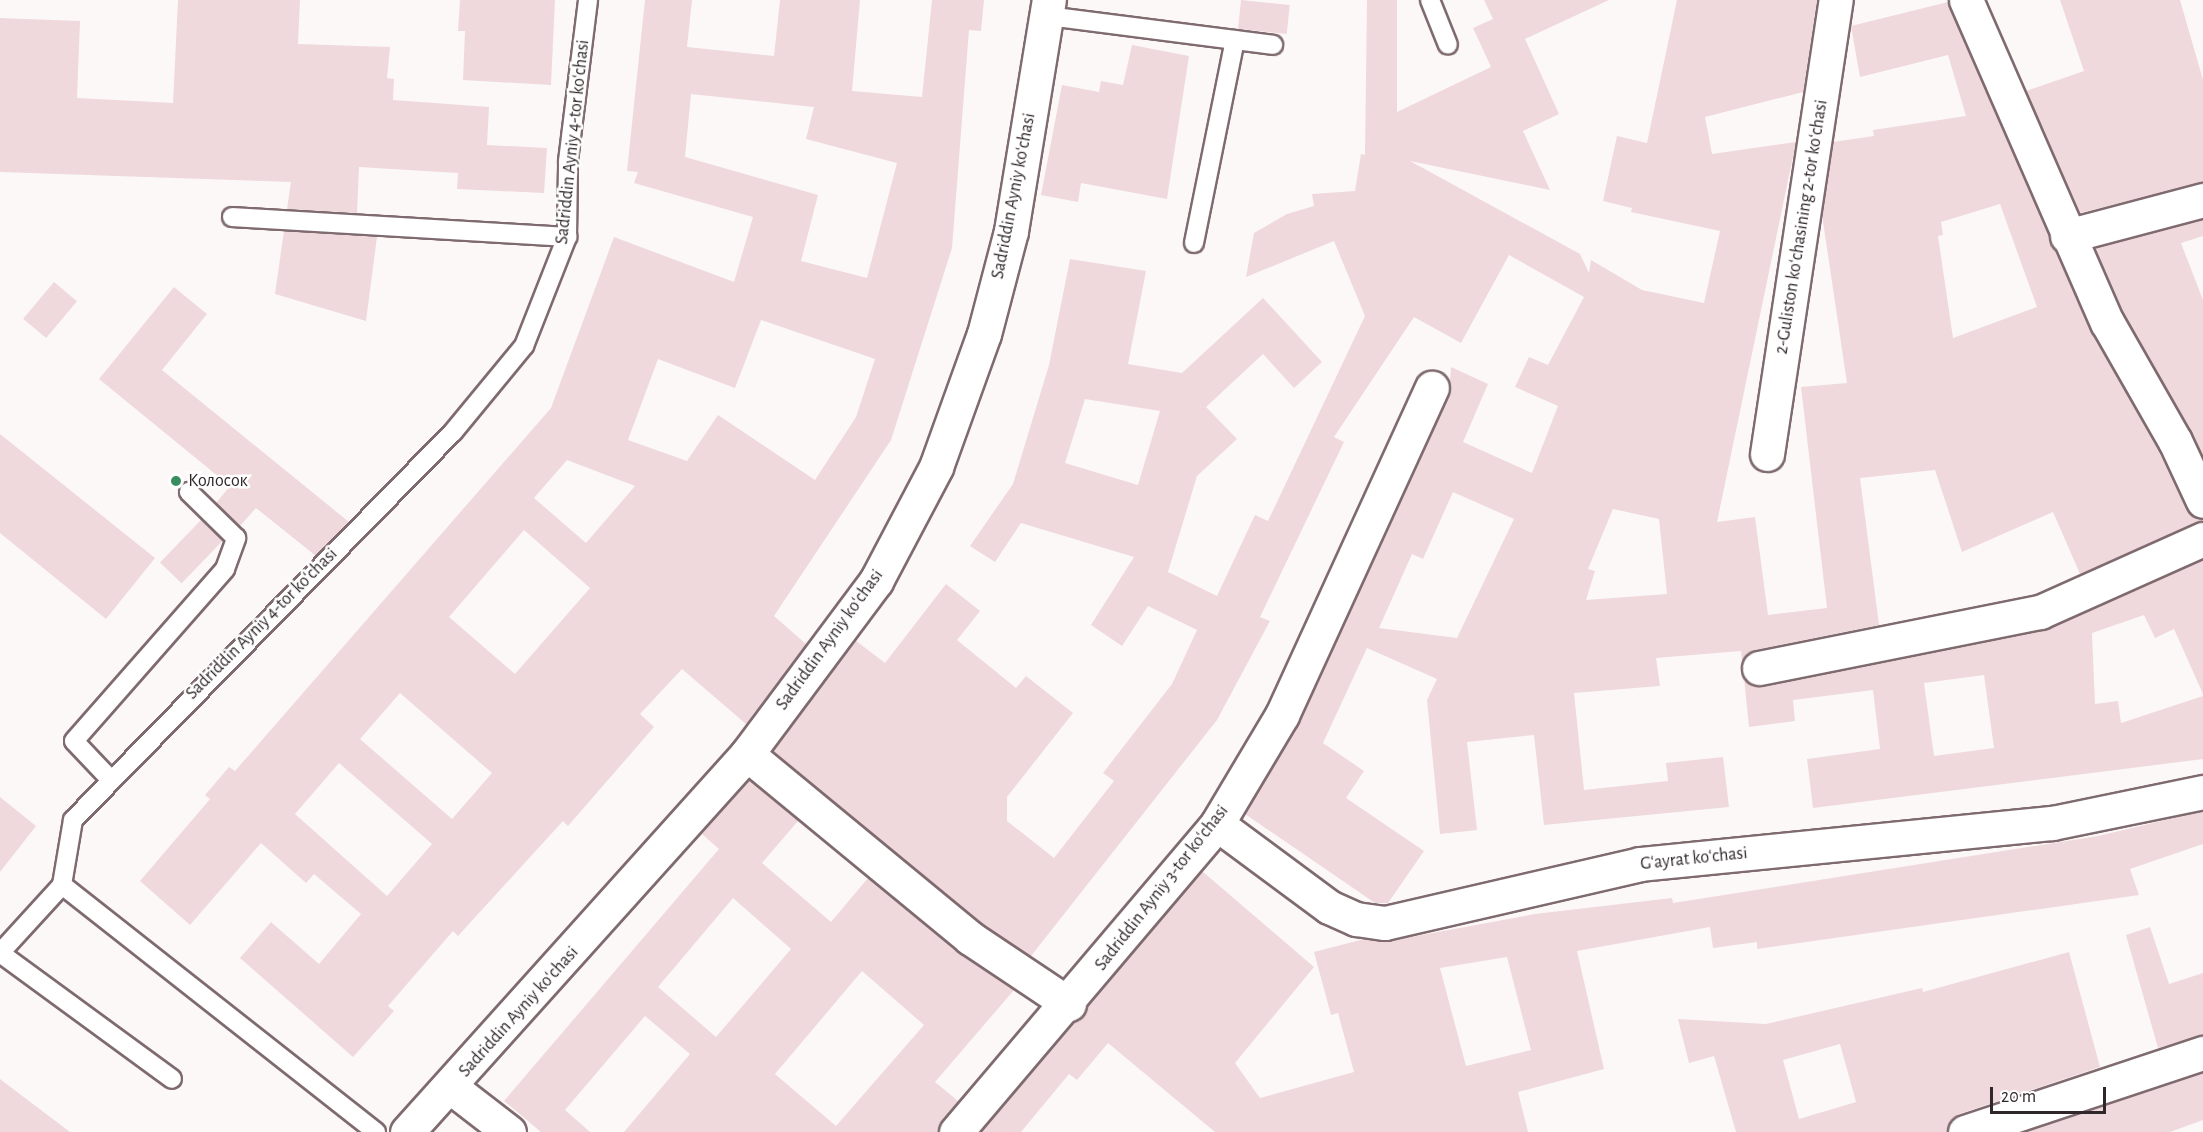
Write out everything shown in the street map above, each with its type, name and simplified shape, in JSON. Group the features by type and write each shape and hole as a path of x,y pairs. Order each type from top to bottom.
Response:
{"street":[{"name":"2-Guliston koʻchasining 2-tor koʻchasi","path":"1767,454 1836,0"},
{"path":"1966,0 2067,236 2107,322 2175,441 2203,501"},
{"name":"Sadriddin Ayniy koʻchasi","path":"407,1132 452,1088 747,754 876,581 936,467 984,334 1011,231 1048,8"},
{"path":"2067,236 2203,200"},
{"name":"Sadriddin Ayniy 3-tor koʻchasi","path":"956,1132 1069,1004 1217,824 1282,715 1432,388"},
{"path":"1759,668 2040,612 2203,539"},
{"path":"747,754 970,938 1069,1004"},
{"name":"Gʻayrat koʻchasi","path":"1217,824 1329,907 1356,919 1385,923 1640,864 2052,823 2203,792"},
{"path":"1965,1132 2203,1053"},
{"path":"452,1088 508,1132"}],"lane":[{"name":"Sadriddin Ayniy 4-tor koʻchasi","path":"62,885 73,820 110,778 453,432 524,346 567,237 568,161 588,0"},
{"path":"1430,0 1448,45"},
{"path":"1048,8 1273,45"},
{"path":"1194,243 1235,40"},
{"path":"232,217 567,237"},
{"path":"110,778 74,741 225,569 236,538 189,492"},
{"path":"172,1079 0,953 62,885 376,1132"}],"building":[{"path":"178,0 300,0 298,44 390,47 387,78 394,79 393,100 489,107 487,145 547,148 544,193 457,189 458,173 359,167 357,213 287,209 291,182 0,172 0,18 80,21 77,98 173,103"},
{"path":"460,0 555,0 551,85 463,80 465,31 458,31"},
{"path":"645,0 692,0 687,47 774,56 780,0 860,0 852,91 922,97 932,0 984,0 981,31 969,30 952,248 891,440 774,616 806,644 746,724 682,669 640,714 654,727 568,826 563,821 458,936 453,931 388,1006 394,1011 353,1057 240,958 271,922 319,964 361,914 314,874 306,883 261,843 190,925 140,881 210,799 205,795 229,767 235,771 551,408 614,237 734,282 753,217 634,183 638,172 627,171","holes":["691,94 814,107 806,139 897,163 867,278 801,261 818,195 685,157","761,320 875,359 856,417 815,480 718,415 687,461 628,440 658,359 735,388","567,460 635,486 586,543 534,498","524,530 590,588 515,674 449,617","400,693 492,773 452,819 360,739","339,763 432,844 387,896 295,814"]},
{"path":"1241,0 1290,5 1287,34 1238,29"},
{"path":"1367,0 1397,0 1397,112 1491,67 1473,28 1493,19 1484,0 1609,0 1525,39 1559,114 1523,131 1550,190 1410,161 1580,254 1589,273 1591,260 1642,290 1704,303 1720,231 1631,212 1632,208 1603,201 1617,136 1647,143 1677,0 1817,0 1803,92 1705,117 1712,154 1796,142 1717,522 1755,517 1768,615 1827,608 1801,387 1847,383 1822,215 1833,142 1874,136 1873,130 1966,116 1948,55 1860,77 1851,26 1948,2 2090,330 2158,450 2186,509 2203,521 2080,574 2053,512 1962,552 1935,470 1860,478 1879,625 1755,650 1742,661 1741,651 1656,658 1660,686 1574,693 1584,790 1668,781 1666,763 1723,757 1729,807 1544,825 1534,735 1467,742 1477,830 1440,834 1427,700 1437,679 1367,648 1323,743 1364,771 1346,798 1424,851 1388,903 1375,903 1245,814 1299,723 1449,396 1451,367 1488,384 1463,442 1532,473 1558,406 1515,387 1529,357 1548,365 1584,297 1509,255 1461,343 1414,317 1334,437 1344,442 1260,617 1270,621 1217,720 1031,956 981,923 773,751 855,640 885,663 946,584 980,611 957,640 1016,688 1026,676 1073,713 1007,797 1007,821 1054,858 1114,781 1103,773 1172,684 1197,630 1148,606 1122,646 1091,625 1134,557 1021,523 995,562 970,546 1013,484 1049,365 1070,259 1146,271 1128,364 1182,373 1263,298 1322,362 1294,388 1263,354 1206,407 1237,439 1197,476 1168,572 1217,596 1255,515 1268,521 1365,316 1334,241 1246,277 1254,233 1287,214 1314,206 1312,194 1355,191 1361,154 1365,155","holes":["2000,204 2037,307 1953,338 1938,236 1943,235 1941,222","1085,399 1160,411 1138,485 1065,463","1453,492 1514,519 1457,638 1379,628 1412,554 1423,559","1613,509 1659,519 1667,594 1586,600 1595,571 1588,569"]},
{"path":"2060,0 2180,0 2203,80 2203,182 2080,213 2026,91 2084,71"},
{"path":"1132,45 1189,56 1167,199 1081,183 1078,202 1041,195 1062,85 1099,92 1101,81 1123,85"},
{"path":"2203,219 2203,236 2181,243 2203,300 2203,457 2124,314 2095,248"},
{"path":"284,231 377,237 366,321 275,294"},
{"path":"54,282 77,301 46,338 23,319"},
{"path":"174,287 207,314 162,370 349,522 316,556 256,508 240,526 216,503 230,486 99,379"},
{"path":"0,434 155,558 106,619 0,533"},
{"path":"201,520 223,541 182,583 160,562"},
{"path":"2203,560 2203,694 2174,629 2155,638 2144,615 2092,633 2095,704 2118,701 2121,723 2203,696 2203,759 1813,808 1807,759 1880,749 1873,690 1793,700 1795,721 1749,727 1744,678 1763,686 2044,630","holes":["1984,675 1994,748 1934,756 1924,683"]},
{"path":"749,780 798,821 762,863 831,922 868,878 958,953 1014,990 935,1082 958,1101 938,1132 624,1132 690,1054 645,1016 565,1110 590,1132 541,1132 504,1101 719,849 702,834","holes":["733,898 791,949 716,1037 658,987","862,971 924,1025 836,1126 775,1074"]},
{"path":"0,797 36,826 0,872"},
{"path":"2203,811 2203,844 2130,869 2139,895 1757,949 1757,942 1713,948 1710,927 1577,951 1604,1069 1518,1092 1528,1132 1215,1132 1108,1043 1077,1080 1069,1074 1021,1132 981,1132 1202,871 1314,967 1235,1063 1260,1098 1354,1072 1338,1013 1331,1015 1314,952 1364,939 1389,941 1535,914 1672,898 1673,903 2098,836","holes":["1507,957 1531,1050 1466,1066 1440,968"]},
{"path":"2150,927 2169,984 2203,973 2203,1035 2158,1048 2126,935"},
{"path":"2069,952 2100,1067 1959,1114 1951,1120 1947,1132 1736,1132 1714,1056 1689,1063 1678,1019 1766,1024 1922,988 1923,992","holes":["1840,1044 1856,1102 1799,1119 1783,1060"]},
{"path":"2203,1073 2203,1120 2170,1132 2025,1132"},
{"path":"0,1079 70,1132 0,1132"}],"place":[{"name":"Колосок","path":"176,481"}]}
